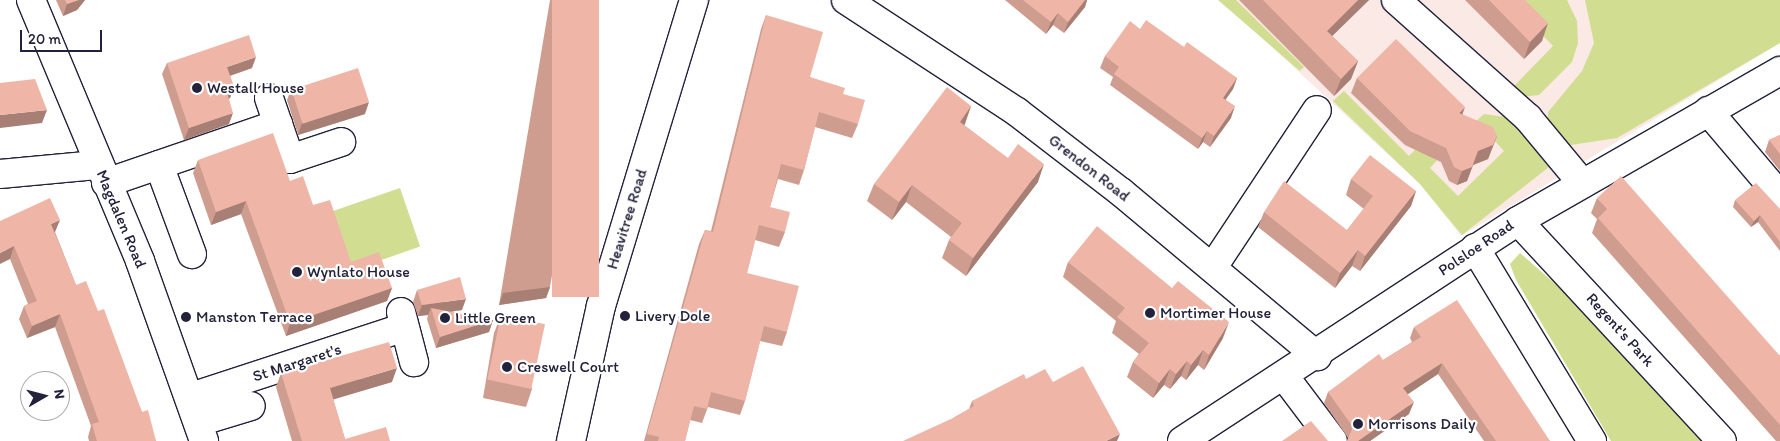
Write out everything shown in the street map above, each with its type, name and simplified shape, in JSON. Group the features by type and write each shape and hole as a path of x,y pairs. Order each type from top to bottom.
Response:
{"street":[{"name":"Magdalen Road","path":"31,0 102,174 198,420"},
{"name":"Heavitree Road","path":"571,441 601,306 694,0"},
{"name":"Grendon Road","path":"846,0 1017,112 1213,268 1317,356"},
{"path":"1396,0 1528,118 1582,183"},
{"name":"Polsloe Road","path":"1182,441 1317,356 1475,248 1518,221 1708,111 1780,72"},
{"path":"269,98 290,159 341,142"},
{"path":"1213,268 1317,110"},
{"path":"1708,111 1780,196"},
{"path":"0,174 102,174 159,165 278,124"},
{"path":"159,165 192,254"},
{"name":"Regent's Park","path":"1518,221 1722,441"},
{"path":"1475,248 1592,441"},
{"name":"St Margaret's","path":"198,420 402,320 414,362"},
{"path":"1284,376 1333,441"},
{"path":"198,420 251,406"}],"shaded area":[{"path":"1221,0 1780,0 1780,43 1461,236 1421,185"}],"green space":[{"path":"1218,0 1236,0 1304,67 1300,71"},
{"path":"1508,0 1567,0 1577,21 1578,43 1572,62 1539,95 1521,97 1511,89 1553,46"},
{"path":"1585,0 1780,0 1780,43 1617,138 1571,145 1556,135 1548,124 1548,112 1582,71 1594,43"},
{"path":"1344,91 1409,156 1426,138 1443,154 1430,168 1458,196 1504,151 1476,121 1484,114 1512,118 1550,160 1549,167 1462,235 1419,183 1333,101"},
{"path":"400,188 420,247 350,271 330,212"},
{"path":"1520,253 1592,316 1709,441 1611,441 1516,280 1510,264"}],"building":[{"path":"65,0 79,0 67,4"},
{"path":"552,0 599,0 599,297 552,297"},
{"path":"1023,0 1085,0 1068,22 1058,13 1051,22"},
{"path":"1263,0 1358,0 1327,31 1358,61 1341,79"},
{"path":"1489,0 1525,0 1548,23 1530,42"},
{"path":"766,15 823,32 810,77 845,88 843,94 865,100 858,124 819,112 804,170 781,164 770,207 790,212 785,232 759,225 747,273 799,286 787,332 764,326 745,401 711,392 707,409 694,406 685,441 658,441 659,437 647,434 705,230 713,232"},
{"path":"1146,20 1184,47 1187,42 1237,78 1223,98 1235,106 1214,136 1207,131 1202,138 1114,74 1119,67 1105,56 1130,21 1140,29"},
{"name":"Westall House","path":"249,35 256,57 227,67 234,87 226,89 233,113 189,128 167,63"},
{"path":"1396,39 1465,107 1459,113 1493,127 1497,136 1493,145 1478,151 1472,167 1462,171 1454,167 1446,148 1410,131 1357,78"},
{"path":"358,68 369,102 303,124 291,90"},
{"path":"35,79 47,110 0,115 0,83"},
{"path":"947,87 971,106 960,122 1008,158 1018,144 1044,164 973,258 949,240 962,223 912,185 899,202 874,184"},
{"path":"273,133 290,181 303,176 313,205 330,200 351,262 379,252 392,288 290,323 246,201 216,212 198,160"},
{"path":"1780,135 1780,154 1769,140"},
{"path":"1370,155 1416,191 1365,256 1358,250 1340,273 1264,212 1284,181 1347,230 1373,196 1351,179"},
{"path":"1621,176 1780,356 1780,425 1598,218 1607,209 1597,198"},
{"path":"1756,183 1780,209 1780,242 1760,215 1754,221 1735,200"},
{"path":"50,198 60,220 51,224 76,285 86,281 98,311 104,309 142,412 148,410 156,441 97,441 92,424 99,422 60,314 32,326 24,306 37,301 14,246 0,253 0,221"},
{"name":"Mortimer House","path":"1097,226 1172,288 1178,281 1229,322 1209,355 1203,350 1191,365 1187,361 1176,374 1170,369 1159,383 1133,362 1149,343 1117,317 1125,308 1068,262"},
{"path":"460,277 466,299 422,305 417,290"},
{"path":"1457,300 1550,441 1496,441 1442,363 1403,388 1414,402 1358,441 1347,441 1353,427 1328,392 1379,354 1383,360 1421,337 1414,327"},
{"path":"431,308 493,320 440,337"},
{"name":"Creswell Court","path":"501,315 545,324 531,389 487,380"},
{"path":"389,342 397,368 330,388 345,439 386,427 390,441 302,441 281,373"},
{"path":"1083,366 1120,434 1106,441 903,441 953,418 974,406 972,401 1024,374 1026,379 1045,369 1053,382"},
{"path":"1311,421 1328,441 1282,441"}],"place":[{"name":"Westall House","path":"197,88"},
{"name":"Wynlato House","path":"297,272"},
{"name":"Mortimer House","path":"1150,313"},
{"name":"Livery Dole","path":"625,316"},
{"name":"Manston Terrace","path":"186,317"},
{"name":"Little Green","path":"445,318"},
{"name":"Creswell Court","path":"507,367"},
{"name":"Morrisons Daily","path":"1358,424"}]}
